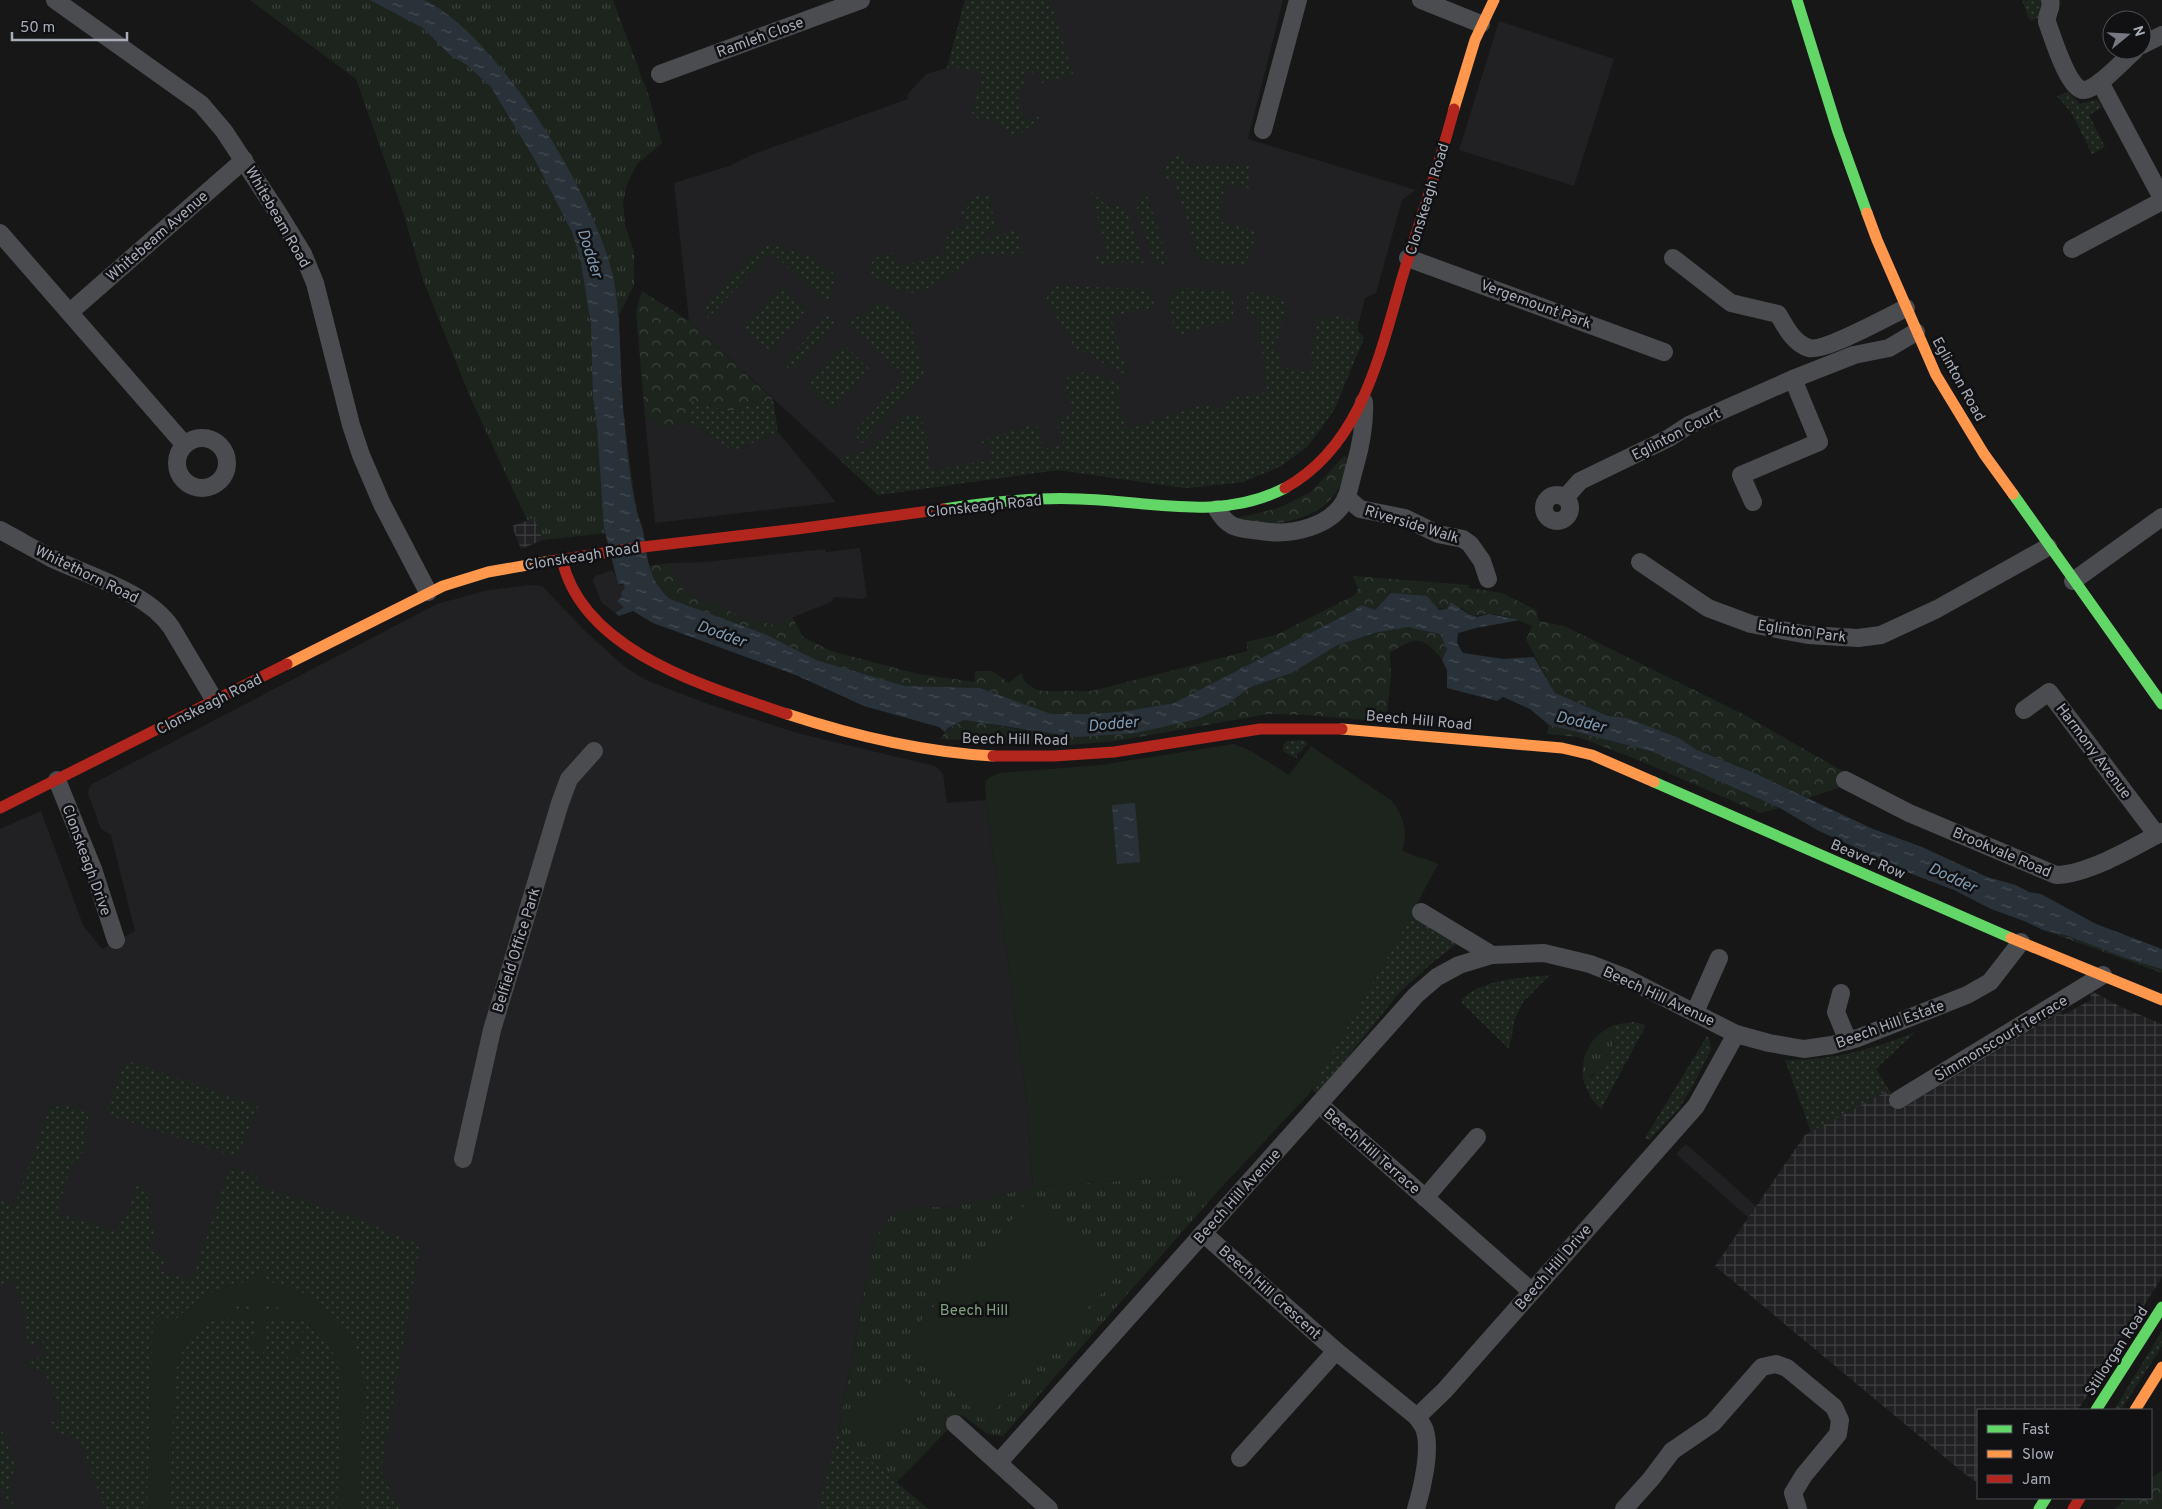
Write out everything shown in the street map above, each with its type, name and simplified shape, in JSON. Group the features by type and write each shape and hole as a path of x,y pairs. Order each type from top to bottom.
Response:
{"main road":[{"name":"Clonskeagh Road","path":"0,808 428,592 445,584 472,576 606,551 1003,502 1042,499 1117,502 1183,509 1217,509 1248,503 1273,494 1299,480 1322,461 1341,437 1364,399 1437,171 1457,94 1482,24 1494,0"},
{"name":"Eglinton Road","path":"1797,0 1838,132 1878,240 1936,375 1984,454 2048,547 2162,704"},
{"name":"Beech Hill Road","path":"562,559 564,574 578,602 590,616 643,656 676,673 776,711 873,738 928,750 970,755 1096,754 1130,751 1249,730 1277,728 1365,731 1562,748"},
{"name":"Beaver Row","path":"1562,748 1592,755 2021,942 2162,1000"},
{"name":"Stillorgan Road","path":"2097,1409 2162,1307"},
{"path":"2136,1409 2162,1367"}],"street":[{"name":"Whitebeam Road","path":"56,0 201,104 224,131 244,160 301,252 308,268 324,317 351,425 361,455 382,504 428,592"},
{"name":"Ramleh Close","path":"660,74 861,0"},
{"path":"1263,130 1298,0"},
{"path":"1421,0 1482,24"},
{"path":"2050,0 2051,7 2046,16 2047,22 2071,82 2079,89 2084,90 2100,82 2124,60"},
{"path":"2072,249 2162,199 2100,82"},
{"name":"Whitebeam Avenue","path":"70,312 244,160"},
{"path":"0,233 184,444"},
{"name":"Vergemount Park","path":"1408,258 1664,352"},
{"path":"1673,258 1731,303 1778,314 1796,339 1807,348 1816,349 1832,343 1906,308"},
{"name":"Eglinton Court","path":"1566,498 1580,482 1690,426 1793,379 1854,355 1889,348 1916,332"},
{"path":"1753,502 1741,476 1819,442 1793,379"},
{"name":"Clonskeagh Road","path":"1217,509 1224,520 1231,526 1266,532 1294,533 1325,521 1346,497 1364,420 1364,399"},
{"name":"Riverside Walk","path":"1346,497 1360,509 1405,518 1438,534 1463,539 1470,544 1482,561 1488,579"},
{"path":"2073,581 2162,517"},
{"name":"Whitethorn Road","path":"0,530 51,558 142,600 156,611 165,619 215,701"},
{"name":"Eglinton Park","path":"1640,562 1708,608 1751,624 1808,635 1858,638 1881,635 1938,609 2048,547"},
{"name":"Harmony Avenue","path":"2024,710 2049,692 2160,833"},
{"name":"Belfield Office Park","path":"463,1159 492,1030 560,803 569,779 594,751"},
{"name":"Clonskeagh Drive","path":"57,780 93,869 116,940"},
{"name":"Brookvale Road","path":"1845,780 1910,813 2056,875 2071,875 2087,869 2160,833"},
{"path":"1421,912 1492,955"},
{"name":"Beech Hill Estate","path":"1736,1034 1769,1043 1804,1049 1848,1041 1966,995 1990,982 2021,942"},
{"name":"Beech Hill Avenue","path":"999,1462 1416,995 1437,977 1459,965 1492,955 1544,953 1590,964 1626,978 1736,1034"},
{"path":"1695,1012 1719,958"},
{"name":"Simmonscourt Terrace","path":"1898,1100 2103,975"},
{"path":"1841,993 1836,1012 1848,1041"},
{"name":"Beech Hill Drive","path":"1417,1417 1446,1390 1696,1106 1736,1034"},
{"name":"Beech Hill Terrace","path":"1319,1104 1532,1291"},
{"name":"Beech Hill Terrace","path":"1425,1198 1478,1137"},
{"name":"Beech Hill Crescent","path":"1203,1233 1336,1351 1417,1417"},
{"path":"1240,1458 1336,1351"},
{"path":"1624,1509 1651,1479 1672,1451 1713,1423 1762,1367 1776,1364 1787,1368 1834,1407 1840,1420 1838,1434 1804,1475 1793,1493 1798,1509"},
{"path":"1416,1509 1422,1487 1427,1444 1425,1431 1417,1417"},
{"path":"955,1424 1049,1509"}],"shaded area":[{"path":"965,0 1283,0 1248,139 1416,190 1402,200 1376,293 1365,298 1357,330 1364,338 1334,410 1308,446 1281,466 1243,482 1185,488 1058,470 878,495 689,321 674,183 729,166 751,155 908,99 907,95 926,74 947,68"},
{"path":"1499,21 1614,59 1574,186 1459,150"},
{"path":"645,418 672,428 689,421 733,451 778,432 836,502 655,523"},
{"path":"534,518 543,540 521,549 512,526"},
{"path":"860,548 867,597 863,599 834,597 831,602 774,625 737,616 718,604 700,601 685,593 669,563 705,562 825,549 826,552"},
{"path":"613,570 618,584 623,585 625,588 622,593 624,607 615,613 602,603 593,581 595,576"},
{"path":"531,585 542,586 586,632 625,667 646,680 711,705 797,733 935,766 943,774 947,803 986,800 1026,1095 1033,1187 950,1208 921,1206 874,1240 838,1432 928,1509 0,1509 0,829 41,811 83,925 102,949 135,931 111,835 101,829 88,794 92,784 437,604 488,590"},
{"path":"2090,990 2121,1007 2162,1024 2162,1277 2079,1409 1977,1409 1977,1482 1715,1266 1805,1135 1889,1090 1901,1109 2061,1012 2063,1015 2091,1000"},
{"path":"1686,1144 1756,1206 1749,1218 1676,1154"}],"green space":[{"path":"250,0 613,0 648,94 662,143 637,164 627,184 623,202 625,225 634,252 634,285 619,315 623,408 633,488 637,511 643,529 543,540 534,518 527,520 471,399 423,280 402,209 356,79"},
{"path":"965,0 1050,0 1073,74 1042,83 1038,71 1023,75 1026,88 1016,91 1024,121 1045,115 1017,136 1011,138 1002,125 988,119 977,118 972,113 983,74 957,67 947,68"},
{"path":"2022,0 2043,0 2045,5 2038,18 2030,21"},
{"path":"2068,92 2080,104 2097,99 2102,107 2089,115 2105,147 2092,154 2071,112 2057,96"},
{"path":"1185,153 1185,165 1249,164 1249,188 1225,184 1218,221 1257,231 1250,254 1242,266 1205,261 1199,258 1174,179 1166,181 1165,176 1166,167 1171,159"},
{"path":"1090,191 1108,207 1118,206 1127,213 1144,263 1118,262 1098,265 1095,257 1108,253"},
{"path":"1146,192 1170,267 1154,262 1136,210 1141,201 1141,195"},
{"path":"987,193 997,229 984,233 985,239 1017,229 1022,253 1020,256 979,255 923,291 916,292 902,291 894,288 869,271 874,258 893,253 901,267 947,252 943,239 952,236 950,231 971,224 963,217 961,211 968,208 965,200"},
{"path":"770,244 808,255 836,275 828,303 771,252 708,318 705,311 707,303 762,246"},
{"path":"1057,286 1150,289 1154,303 1150,305 1151,310 1134,311 1111,318 1128,376 1075,348 1046,299"},
{"path":"781,287 806,310 769,350 744,327"},
{"path":"1180,288 1228,290 1233,297 1233,319 1183,334 1176,331 1169,307 1171,296"},
{"path":"642,291 689,321 773,399 729,411 691,401 689,421 672,428 645,418 636,311"},
{"path":"1251,292 1281,299 1287,304 1275,348 1282,351 1277,366 1310,373 1314,360 1310,359 1319,316 1329,319 1336,315 1358,321 1357,330 1364,338 1334,410 1308,446 1281,466 1243,482 1185,488 1058,470 878,495 840,460 868,448 907,413 917,414 924,427 931,470 991,461 991,446 987,443 982,443 981,440 1036,424 1044,449 1063,444 1056,420 1073,412 1064,381 1070,376 1083,372 1097,375 1118,384 1122,394 1116,396 1127,429 1208,403 1211,411 1228,405 1226,399 1267,392 1258,313 1247,316 1247,296"},
{"path":"877,301 904,315 910,323 924,375 862,443 853,433 906,376 847,321 868,313"},
{"path":"827,315 836,323 792,372 784,364"},
{"path":"844,345 869,369 831,409 806,385"},
{"path":"773,399 778,432 733,451 689,421 691,400 729,411"},
{"path":"1344,456 1353,461 1335,494 1319,509 1301,518 1280,523 1250,524 1232,519 1279,508 1311,492"},
{"path":"669,563 685,593 700,601 718,604 738,616 774,625 792,617 803,637 831,651 918,674 975,682 975,671 992,671 1009,683 1021,673 1029,685 1043,691 1092,691 1248,651 1246,642 1276,635 1355,595 1358,589 1353,576 1469,585 1469,588 1502,593 1536,610 1539,621 1564,626 1743,714 1844,772 1844,786 1808,798 1752,772 1697,750 1679,738 1627,718 1608,716 1555,693 1526,640 1532,626 1501,615 1485,614 1476,616 1462,608 1375,610 1361,605 1353,611 1174,703 1127,711 1094,714 1051,714 980,688 905,686 816,660 765,634 670,599 660,590 647,566"},
{"path":"1408,627 1440,634 1447,649 1442,660 1424,642 1418,641 1412,641 1390,653 1391,676 1386,722 1309,715 1268,714 1116,741 1070,745 940,739 948,729 964,720 1017,729 1223,707 1251,687 1292,673 1336,646 1374,633"},
{"path":"1549,725 1651,751 1780,808 1760,813 1641,761 1578,737 1547,734"},
{"path":"1303,740 1308,744 1297,755 1297,759 1283,751 1283,745 1287,741"},
{"path":"1234,744 1251,751 1289,775 1311,746 1392,801 1404,824 1405,837 1402,850 1438,864 1405,927 1309,1094 1218,1191 1188,1176 1033,1187 1026,1095 985,782 990,777 1000,773 1100,765"},
{"path":"1411,912 1461,941 1433,962 1399,993 1318,1094 1311,1089 1405,927"},
{"path":"2043,930 2073,938 2162,969 2162,973"},
{"path":"1550,975 1523,1002 1515,1019 1509,1049 1462,1003 1462,999 1471,992 1492,983 1515,978"},
{"path":"1633,1022 1646,1025 1601,1109 1591,1098 1583,1080 1593,1076 1614,1046 1614,1025"},
{"path":"1614,1025 1614,1043 1609,1058 1598,1071 1583,1080 1585,1054 1599,1034"},
{"path":"1914,1033 1876,1069 1889,1090 1811,1132 1785,1060 1803,1060 1851,1053"},
{"path":"1707,1036 1710,1041 1711,1050 1692,1087 1678,1110 1649,1140 1645,1138"},
{"path":"125,1060 258,1106 237,1157 106,1114"},
{"path":"50,1105 65,1105 89,1113 80,1163 72,1162 57,1212 117,1232 124,1214 128,1214 137,1183 144,1187 152,1209 150,1224 154,1230 149,1251 166,1255 161,1271 192,1281 230,1168 255,1174 262,1187 356,1218 420,1245 381,1470 399,1509 105,1509 81,1442 55,1431 51,1421 58,1423 62,1415 45,1372 29,1366 28,1361 47,1355 42,1341 30,1345 23,1327 29,1323 13,1281 0,1284 0,1199 15,1205"},
{"name":"Beech Hill","path":"1188,1176 1218,1191 1003,1436 988,1434 962,1415 897,1482 838,1433 874,1240 893,1213 921,1206 950,1208 1033,1187"},
{"path":"1032,1197 1118,1275 985,1421 900,1344"},
{"path":"257,1270 266,1270 266,1281 285,1286 318,1302 332,1313 344,1327 353,1342 360,1360 364,1385 360,1509 337,1509 341,1389 337,1362 325,1337 313,1326 303,1321 265,1320 263,1355 254,1355 254,1346 249,1345 250,1335 254,1335 255,1319 223,1318 202,1324 193,1334 179,1358 174,1385 170,1509 147,1509 153,1317 177,1318 194,1303 223,1287 256,1281","holes":["256,1304 255,1310 228,1310 239,1305","265,1304 291,1311 265,1311"]},
{"path":"2162,1331 2162,1346 2122,1409 2115,1409"},
{"path":"300,1332 303,1332 304,1335 301,1337 302,1358 287,1358 300,1336"},
{"path":"896,1373 922,1395 873,1451 847,1428"},
{"path":"0,1426 16,1466 7,1486 11,1488 11,1500 16,1509 10,1509 0,1486"},
{"path":"838,1433 928,1509 818,1509"},
{"path":"2162,1471 2162,1509 2114,1509 2126,1499 2152,1499 2152,1477"}],"water":[{"name":"Dodder","path":"370,0 424,0 453,19 484,48 514,85 543,127 569,170 591,213 606,253 615,287 625,433 636,509 653,576 662,591 670,599 765,634 816,660 905,686 980,688 1051,714 1094,714 1127,711 1174,703 1353,611 1361,605 1375,610 1391,593 1427,596 1439,610 1447,609 1451,602 1468,614 1477,617 1489,614 1520,620 1458,633 1457,643 1463,653 1503,659 1534,657 1555,693 1608,716 1627,718 1679,738 1697,750 1752,772 1873,829 1922,847 1987,877 2016,885 2029,892 2041,894 2096,924 2162,949 2162,969 2068,936 2043,930 1991,909 1954,890 1883,863 1863,851 1817,830 1780,808 1651,751 1549,725 1530,709 1503,697 1497,701 1447,688 1447,670 1442,660 1447,649 1440,634 1408,627 1374,633 1336,646 1292,673 1251,687 1223,707 1197,719 1136,733 1076,737 964,720 948,728 945,732 939,727 864,706 798,676 653,623 633,611 619,616 615,613 624,607 617,601 622,596 621,593 625,588 623,584 618,584 604,528 597,426 593,397 591,324 580,257 572,232 535,160 491,87 467,65 450,55 423,28"},
{"path":"1135,803 1140,862 1117,864 1112,805"}],"traffic: fast":[{"path":"1797,0 1838,132 1867,213"},
{"path":"944,509 978,504 1046,499 1106,500 1184,507 1210,507 1260,498 1285,488"},
{"path":"2013,494 2162,704"},
{"path":"1654,782 2011,938"},
{"path":"2097,1409 2162,1307"},
{"path":"2039,1509 2045,1499"}],"traffic: slow":[{"path":"1454,109 1475,40 1494,0"},
{"path":"1867,213 1936,375 1984,454 2013,494"},
{"path":"287,664 443,586 488,572 551,561"},
{"path":"787,714 888,742 940,751 993,756"},
{"path":"1342,729 1562,748 1592,755 1654,782"},
{"path":"2011,938 2162,1000"},
{"path":"2136,1409 2162,1367"}],"traffic: jam":[{"path":"1285,488 1312,469 1335,446 1352,419 1366,390 1388,328 1454,109"},
{"path":"551,561 643,547 944,509"},
{"path":"562,559 574,591 594,619 621,642 652,661 686,678 787,714"},
{"path":"0,808 287,664"},
{"path":"993,756 1054,756 1114,752 1260,729 1342,729"},
{"path":"2073,1509 2079,1499"}]}
